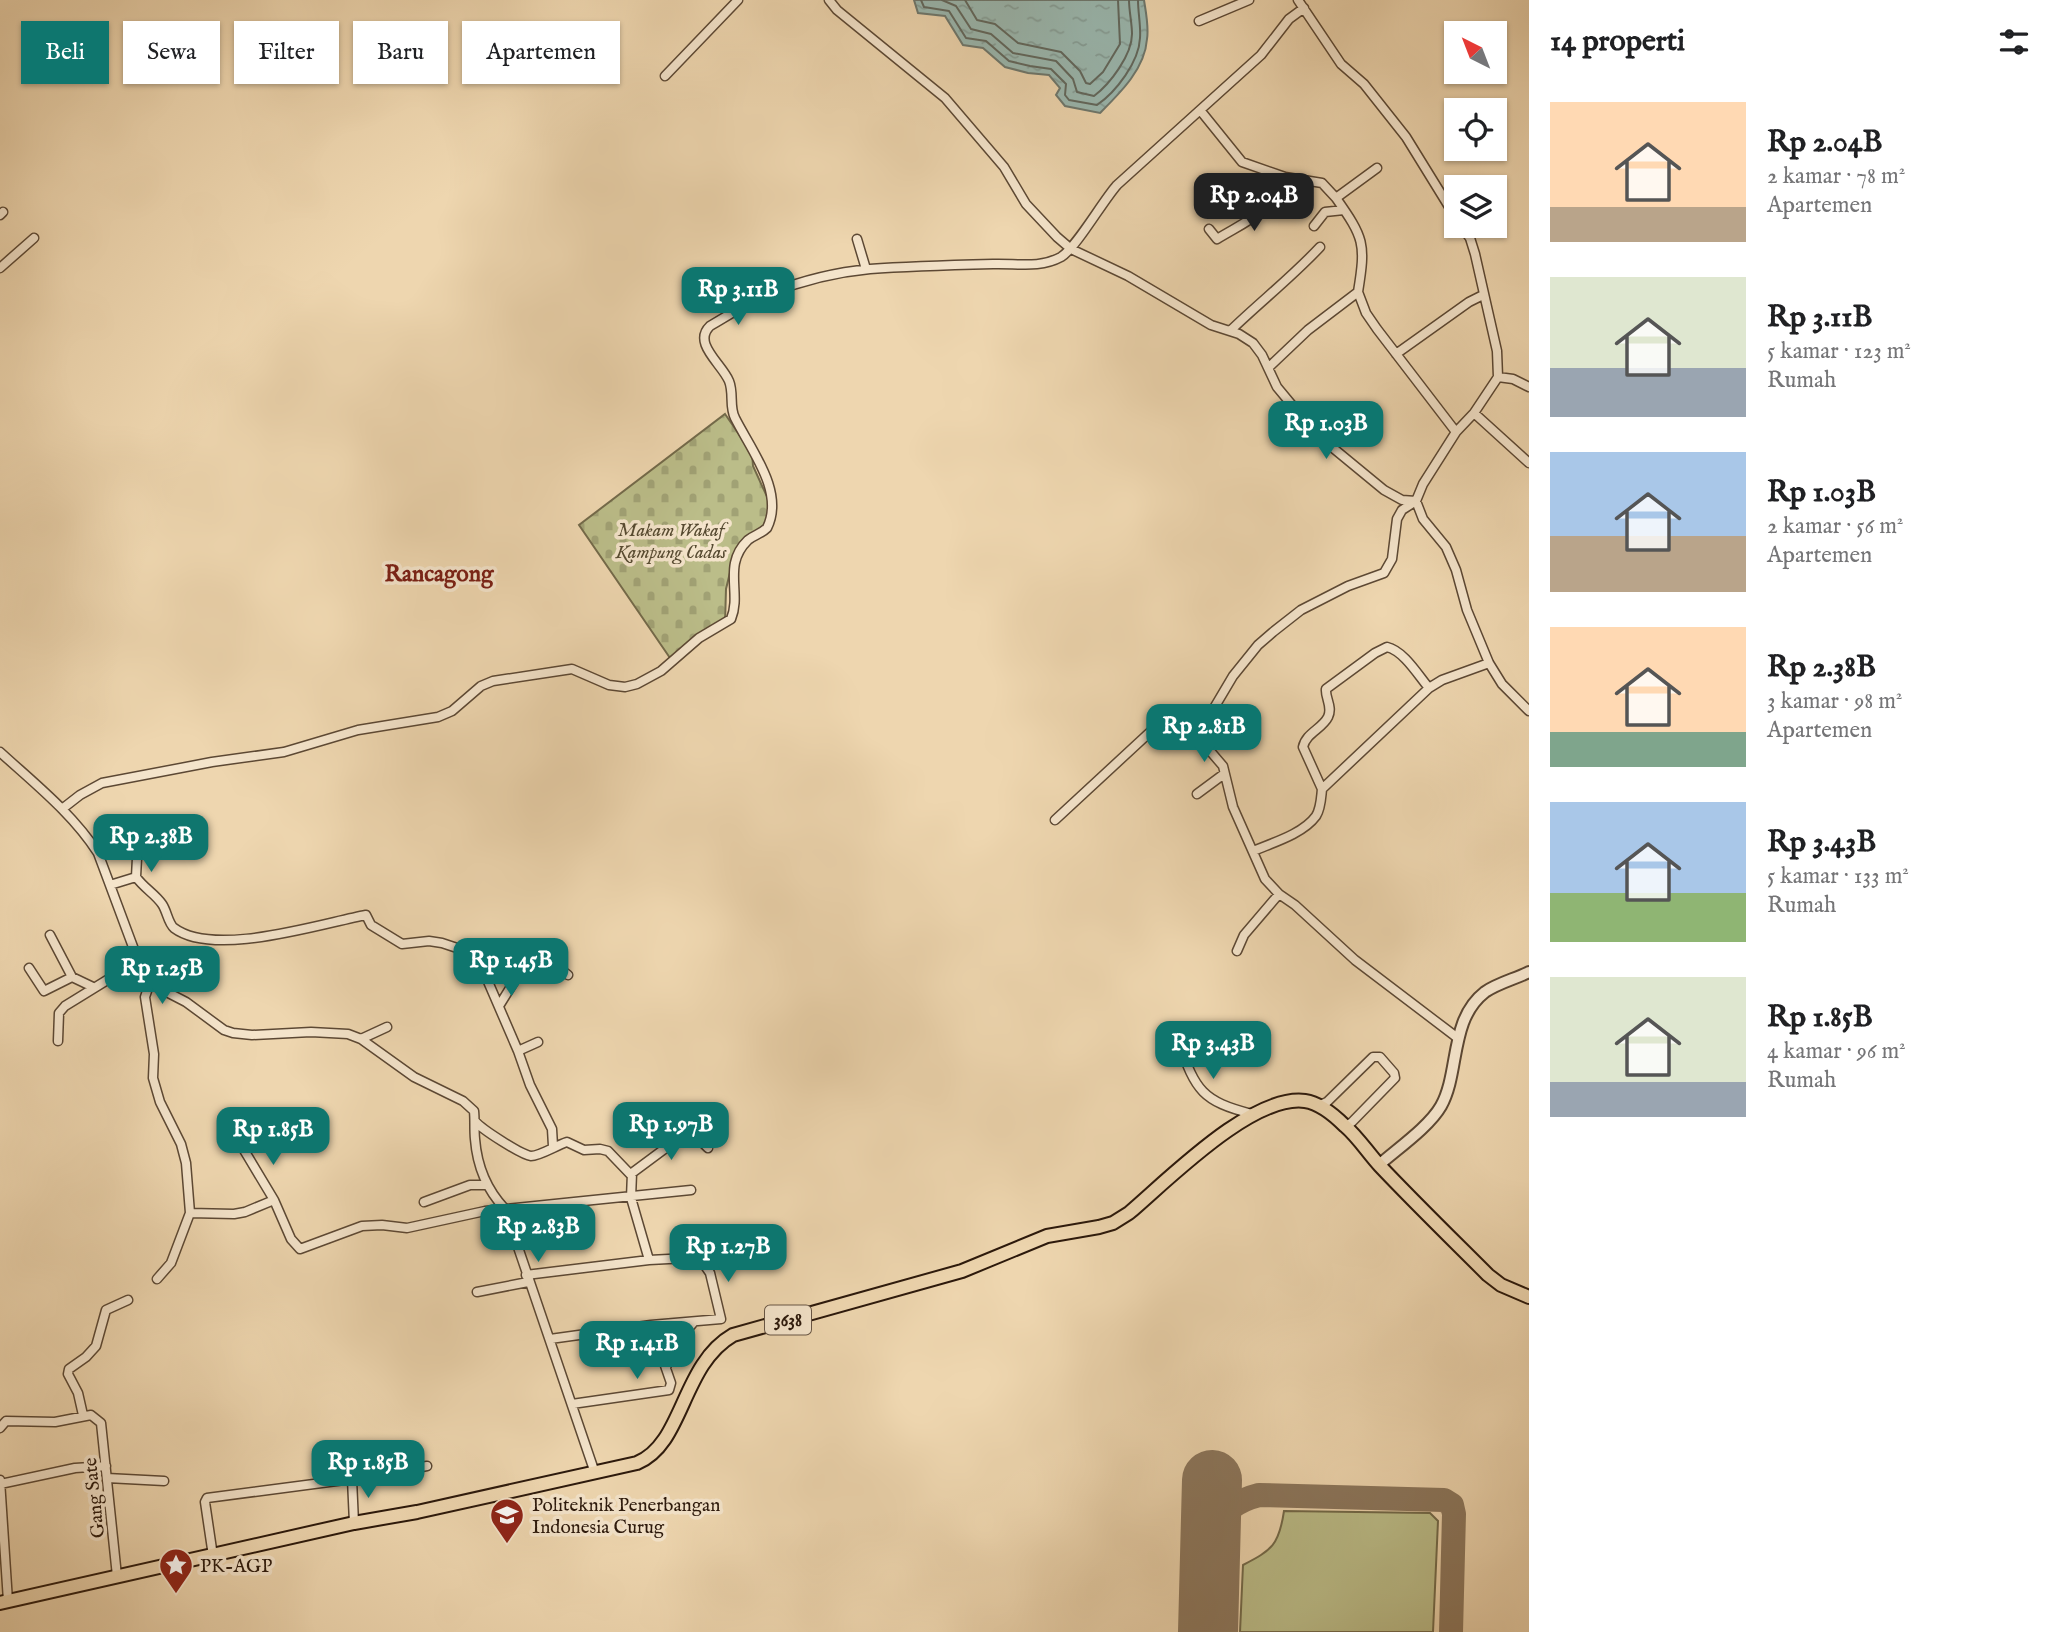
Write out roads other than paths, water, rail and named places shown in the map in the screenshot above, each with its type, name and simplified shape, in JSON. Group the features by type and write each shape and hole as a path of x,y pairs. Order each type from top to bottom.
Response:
{"main road":[{"name":"3638","path":"4,1602 354,1523 637,1464 656,1452 667,1437 685,1397 709,1356 733,1335 962,1271 1047,1236 1113,1223 1129,1213 1221,1135 1252,1114 1286,1102 1305,1101 1318,1106 1346,1126 1378,1165 1488,1275 1501,1285 1529,1297"}],"street":[{"path":"665,76 738,0"},
{"path":"829,0 837,10 945,98 1004,167 1026,204 1071,249 1128,276 1211,325 1253,343 1282,394 1316,434 1384,490 1402,500 1416,501"},
{"path":"1199,21 1249,0"},
{"path":"1298,0 1341,64 1364,84 1406,137 1444,199"},
{"path":"62,808 102,783 199,764 284,752 358,730 438,718 452,711 481,685 493,681 572,669 609,685 625,687 637,684 661,671 699,638 731,619 734,610 735,562 750,538 767,528 773,510 771,495 752,445 733,414 730,384 705,345 705,331 770,293 823,278 866,270 964,264 1035,265 1055,259 1071,249 1116,186 1261,55 1289,19 1304,8"},
{"path":"1200,110 1242,162 1285,177 1324,184 1336,198 1354,223 1361,241 1358,292 1366,313 1457,432"},
{"path":"1336,198 1377,168"},
{"path":"1209,229 1217,239 1258,214 1272,203 1285,177"},
{"path":"1314,226 1325,212 1344,210"},
{"path":"0,268 34,238"},
{"path":"1199,738 1233,676 1258,645 1301,610 1388,569 1392,559 1397,519 1402,510 1416,501 1423,484 1457,432 1474,413 1498,377 1497,351 1470,238"},
{"path":"857,239 866,270"},
{"path":"1230,331 1293,276 1320,247"},
{"path":"1269,367 1308,330 1358,292"},
{"path":"1396,354 1483,295"},
{"path":"1498,377 1513,379 1529,387"},
{"path":"1474,413 1529,463"},
{"path":"1416,501 1423,519 1446,547 1456,569 1467,610 1489,663 1502,684 1529,711"},
{"path":"1253,851 1307,825 1320,808 1322,789 1303,747 1305,740 1325,722 1329,714 1326,689 1387,647 1394,649 1429,688"},
{"path":"1322,789 1429,688 1442,680 1489,663"},
{"path":"1055,820 1162,721 1174,719 1199,738 1223,766 1233,807 1265,879 1355,960 1459,1039"},
{"path":"0,752 62,808 87,837 97,853 138,961 150,982 233,1033 252,1035 330,1032 361,1038 414,1077 463,1101 474,1111 476,1148 487,1185 491,1195 505,1209 595,1473"},
{"path":"1197,794 1224,774"},
{"path":"141,837 143,842 137,858 136,877 162,904 173,928 198,939 262,938 366,915 371,925 402,944 429,941 466,951 480,962 530,1085 552,1129 553,1146"},
{"path":"110,885 136,877"},
{"path":"1237,951 1244,935 1279,894"},
{"path":"50,935 72,977 93,987"},
{"path":"480,962 484,946"},
{"path":"499,1006 533,951 537,951 568,975"},
{"path":"58,1041 57,1021 60,1011 72,999 138,961"},
{"path":"29,968 44,991 72,977"},
{"path":"1378,1165 1442,1104 1470,1009 1487,991 1529,972"},
{"path":"150,982 145,997 155,1054 153,1078 160,1102 181,1144 186,1163 190,1213 171,1263 156,1279"},
{"path":"361,1038 387,1027"},
{"path":"518,1051 538,1042"},
{"path":"1179,1043 1187,1066 1203,1092 1219,1105 1252,1114"},
{"path":"1318,1106 1327,1102 1373,1057 1380,1057 1395,1078 1346,1126"},
{"path":"475,1121 485,1131 527,1156 567,1142 584,1150 605,1150 613,1154 631,1175"},
{"path":"649,1259 631,1198 631,1175 636,1168 688,1135 694,1133 708,1148"},
{"path":"244,1150 274,1200 291,1239 300,1249 362,1226 407,1228 485,1210 631,1198 691,1190"},
{"path":"424,1202 470,1185 487,1185"},
{"path":"190,1213 234,1214 274,1200"},
{"path":"477,1292 527,1279 649,1259 701,1260 710,1273 724,1322 651,1325 550,1339"},
{"path":"1,1427 6,1421 55,1422 83,1415 78,1393 68,1374 69,1368 86,1357 96,1346 106,1310 128,1300"},
{"path":"666,1368 671,1349 694,1322"},
{"path":"572,1405 669,1390 671,1383 651,1325"},
{"name":"Gang Sate","path":"83,1415 96,1418 103,1431 117,1576"},
{"path":"4,1602 0,1482 75,1468 106,1466"},
{"path":"213,1556 205,1502 207,1498 427,1466"},
{"path":"107,1478 164,1481"},
{"path":"352,1479 354,1523"}],"water":[{"path":"914,0 1144,0 1148,30 1145,50 1130,80 1100,113 1065,106 1056,95 1060,88 1049,75 1005,67 983,48 963,45 945,16 918,13"}],"place":[{"name":"Politeknik Penerbangan Indonesia Curug","path":"507,1545"},
{"name":"PK-AGP","path":"176,1595"}],"district":[{"name":"Rancagong","path":"439,573"}],"park label":[{"name":"Makam Wakaf Kampung Cadas","path":"671,540"}]}
